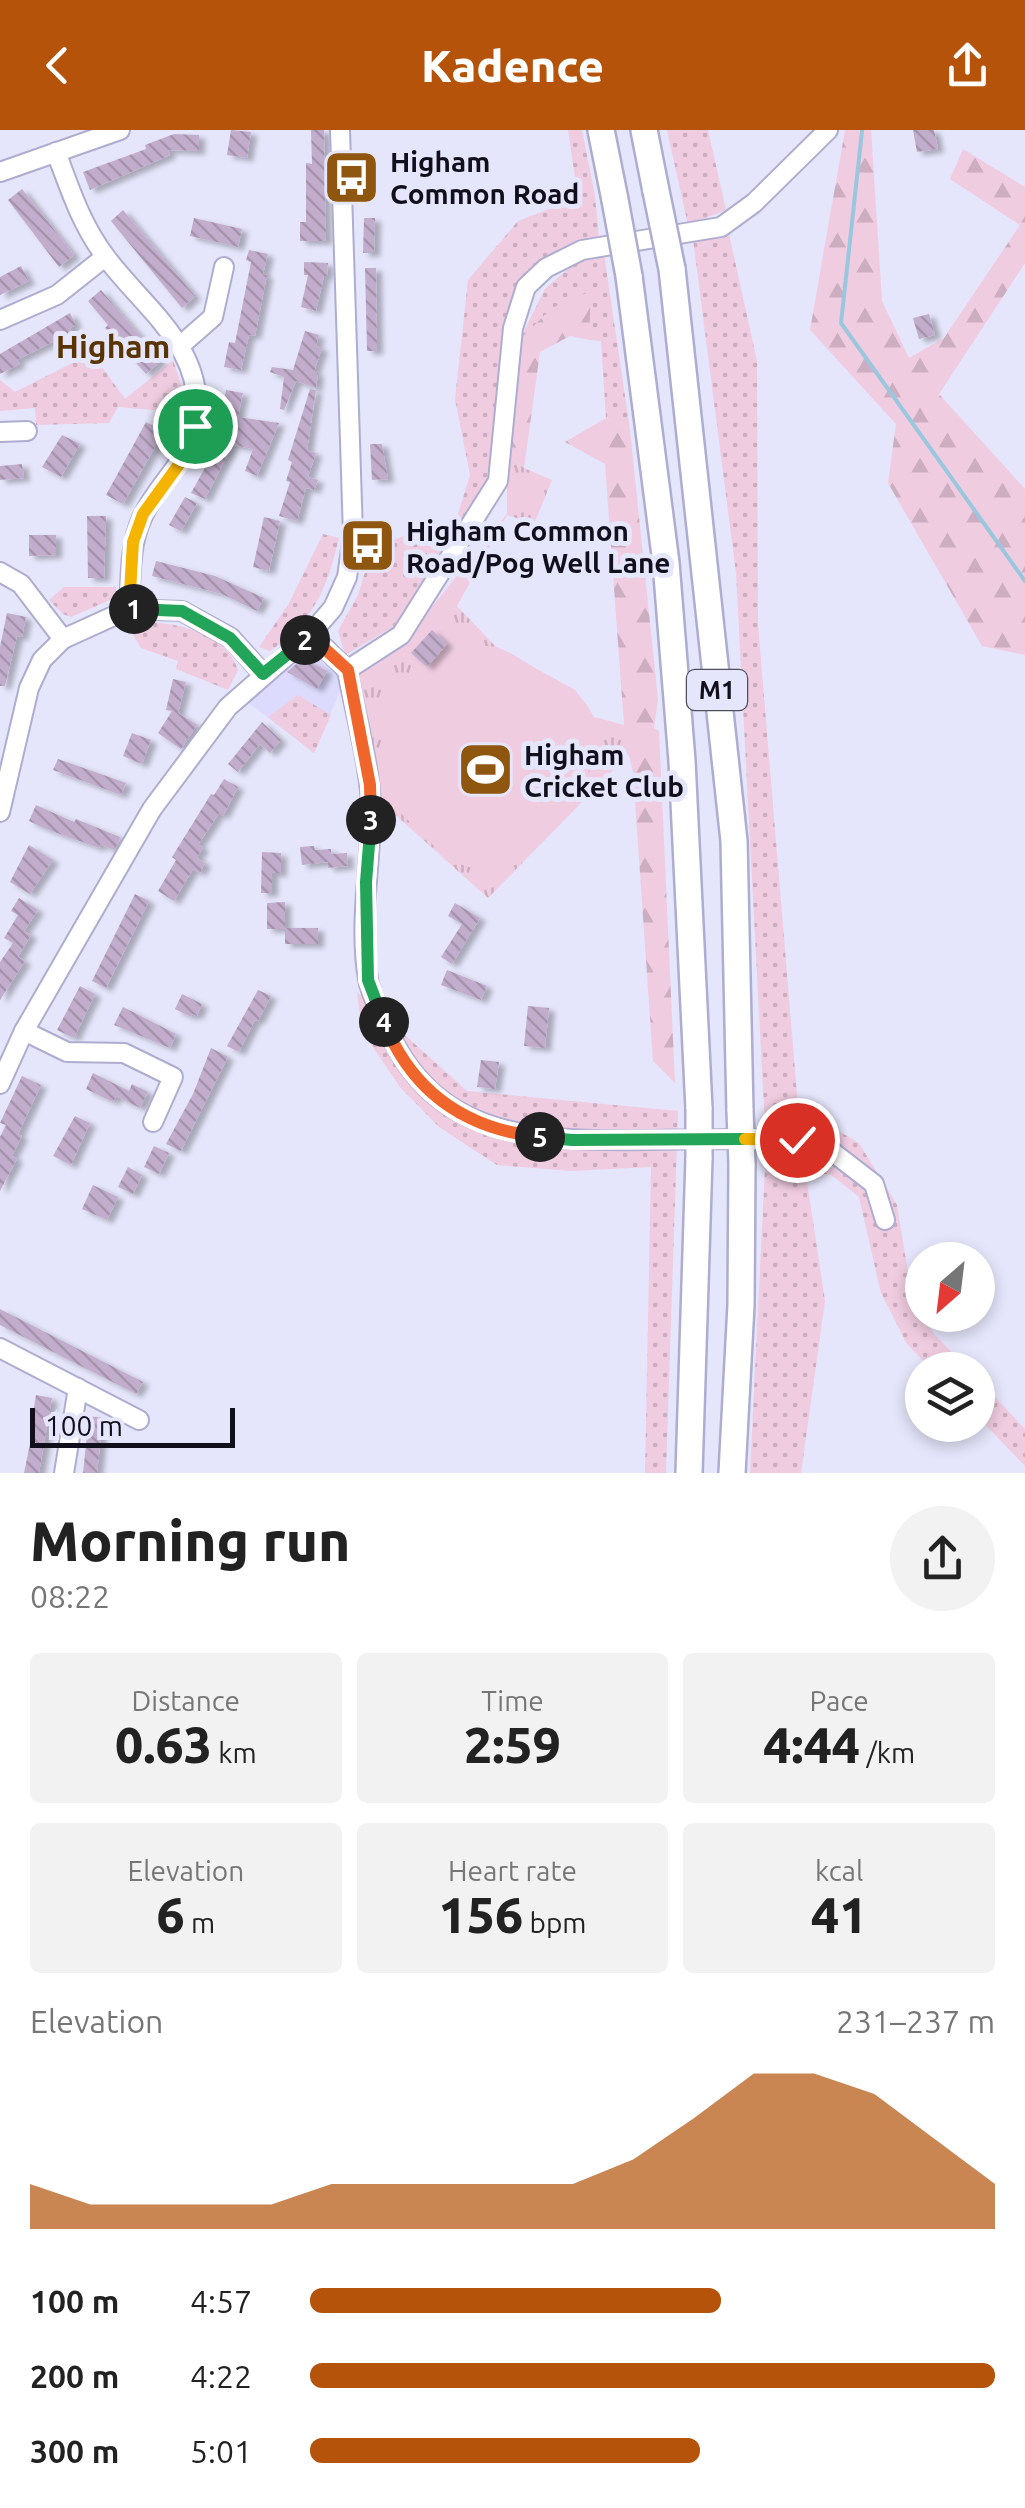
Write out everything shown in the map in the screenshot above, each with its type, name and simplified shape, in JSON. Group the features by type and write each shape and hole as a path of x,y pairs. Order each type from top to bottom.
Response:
{"highway":[{"name":"M1","path":"601,130 628,276 666,563 682,761 698,1109 689,1473"},
{"name":"M1","path":"644,130 672,270 734,841 742,1305 732,1473"}],"street":[{"path":"0,172 120,130"},
{"path":"0,1084 24,1032 152,809 228,706 307,638 333,608 347,576 353,536 340,130"},
{"path":"348,670 401,635 498,481 512,328 526,287 546,268 582,250 721,227 754,203 828,130"},
{"path":"56,152 80,217 105,257 182,345 195,384 195,426 180,463 143,514 133,542 129,609"},
{"path":"0,320 57,295 105,257"},
{"path":"182,345 213,317 224,267"},
{"path":"0,432 27,431"},
{"path":"0,572 21,584 63,640"},
{"path":"0,812 29,688 42,660 63,640 129,609 182,611 230,638 263,674"},
{"path":"307,638 348,670 370,785 366,882 368,980 396,1051 432,1095 467,1118 514,1134 572,1140 821,1142 874,1184 886,1220"},
{"path":"24,1032 67,1052 124,1052 173,1077 153,1122"},
{"path":"0,1348 139,1420"},
{"path":"64,1473 78,1388"}],"shaded area":[{"path":"300,651 313,653 334,666 342,686 314,753 246,701"}],"green space":[{"path":"568,130 582,130 599,237 554,253 524,278 505,323 492,479 393,627 345,655 338,631 358,595 372,549 418,530 454,527 470,475 455,399 468,280 518,221 578,198"},
{"path":"667,130 708,130 726,210 688,225"},
{"path":"845,130 871,130 882,301 909,358 944,338 1020,225 950,179 963,149 1025,187 1025,263 939,394 1025,489 1025,655 982,646 888,483 896,424 810,330"},
{"path":"729,234 757,361 758,624 798,1107 859,1143 897,1205 905,1254 905,1332 933,1332 952,1352 915,1352 907,1344 881,1293 859,1197 830,1174 806,1175 825,1301 801,1473 750,1473 766,1146 736,573 693,239"},
{"path":"603,247 630,430 606,418 601,341 589,340 590,291 520,339 545,289 582,257"},
{"path":"591,291 589,340 570,336 540,352 524,468 507,454 520,339 552,308"},
{"path":"92,353 125,399 173,360 185,396 186,413 118,407 109,423 36,425 35,408 0,411 0,380 15,392"},
{"path":"606,418 630,430 658,700 654,728 659,731 675,1083 653,1061 633,772 625,739 605,464 565,442"},
{"name":"Higham Cricket Club","path":"507,454 524,468 552,480 534,524 507,515 457,606 496,647 575,690 594,717 624,725 629,754 488,898 380,801 357,671 405,640 507,514"},
{"path":"323,534 339,538 316,602 298,627 270,651 259,647 288,605"},
{"path":"64,587 116,587 116,593 110,600 71,617 49,600"},
{"path":"145,621 200,632 223,646 238,670 228,690 176,669 178,661 141,648 125,622"},
{"name":"Higham Cricket Club","path":"465,646 501,649 565,685 589,708 597,735 587,776 561,816 529,849 514,860 492,867 469,867 436,848 394,804 382,769 385,728 402,695 430,668"},
{"path":"298,695 331,715 314,753 268,717"},
{"path":"357,992 467,1091 678,1111 666,1473 645,1473 651,1167 572,1171 497,1165 439,1127 400,1087 362,1031"},
{"path":"995,1397 1025,1429 1025,1466 995,1435"}],"building":[{"path":"231,130 251,132 247,158 227,155"},
{"path":"311,130 324,130 326,241 300,241 300,222 306,222 306,163 312,164"},
{"path":"913,130 934,130 938,149 917,152"},
{"path":"174,134 199,135 199,151 168,150 170,155 90,190 83,172 146,149 145,145"},
{"path":"22,189 74,255 59,267 8,200"},
{"path":"123,210 195,296 182,308 111,221"},
{"path":"194,218 242,229 238,247 190,236"},
{"path":"364,218 375,218 374,253 363,253"},
{"path":"249,250 268,254 263,274 267,275 255,336 249,335 241,370 224,367 229,342 235,343 251,262 246,260"},
{"path":"304,262 328,263 316,311 301,307 308,275 304,275"},
{"path":"21,266 29,281 0,295 0,277"},
{"path":"365,268 376,268 377,351 367,351"},
{"path":"101,290 161,361 146,374 105,328 108,325 88,301"},
{"path":"70,313 76,325 70,328 72,332 17,360 20,364 0,374 0,354"},
{"path":"929,314 935,335 919,339 913,318"},
{"path":"305,331 319,335 316,346 322,348 314,372 318,373 316,388 296,381 284,410 280,409 284,377 270,372 272,367 293,370"},
{"path":"310,389 316,390 307,450 316,453 308,477 318,480 314,490 306,488 297,521 279,516 290,482 286,481 292,462 288,460"},
{"path":"226,390 243,393 238,417 279,423 257,476 245,471 253,449 233,445 205,499 191,493 216,448"},
{"path":"146,422 164,431 123,504 106,495"},
{"path":"62,435 80,444 61,477 42,467"},
{"path":"370,444 382,444 388,479 372,480"},
{"path":"22,464 24,478 0,480 0,466"},
{"path":"185,497 197,503 181,531 169,525"},
{"path":"87,516 106,516 104,578 88,578"},
{"path":"264,517 280,521 269,571 253,567"},
{"path":"29,535 56,535 56,555 29,556"},
{"path":"156,561 215,576 264,598 257,611 222,594 152,576"},
{"path":"7,613 26,617 22,637 17,636 5,686 0,686 0,647"},
{"path":"432,630 447,644 427,667 411,653"},
{"path":"303,658 327,671 317,689 287,672"},
{"path":"173,679 186,682 178,713 197,725 181,749 158,733 172,711 166,710"},
{"path":"262,722 281,740 270,753 260,744 238,772 228,764"},
{"path":"132,733 151,740 142,764 123,756"},
{"path":"58,759 126,783 121,795 53,770"},
{"path":"224,779 238,787 223,816 219,813 198,845 203,847 197,858 205,863 200,873 193,869 174,901 158,891 176,860 172,857"},
{"path":"36,805 120,837 119,842 114,850 100,844 99,848 46,829 29,821"},
{"path":"29,845 53,860 30,894 10,882"},
{"path":"314,846 315,850 331,849 331,854 347,853 348,866 328,868 328,862 302,865 300,847"},
{"path":"262,852 281,853 281,873 272,873 272,893 261,893"},
{"path":"135,894 149,901 106,988 92,981"},
{"path":"19,898 38,910 24,931 31,935 18,957 25,961 0,1000 0,962 13,943 4,938 18,915 11,911"},
{"path":"285,902 285,928 318,928 318,944 285,944 285,929 267,929 267,903"},
{"path":"455,903 480,918 452,964 441,957 462,924 448,916"},
{"path":"447,970 487,986 481,1000 441,985"},
{"path":"80,986 95,994 74,1038 57,1030"},
{"path":"258,990 271,996 239,1052 227,1046"},
{"path":"182,994 202,1004 197,1016 175,1009"},
{"path":"528,1006 549,1008 545,1048 524,1046"},
{"path":"123,1007 176,1034 170,1048 114,1025"},
{"path":"211,1048 228,1057 181,1151 166,1144 193,1094"},
{"path":"481,1060 499,1062 495,1089 477,1087"},
{"path":"93,1073 129,1091 132,1084 148,1092 140,1108 116,1096 113,1102 86,1089"},
{"path":"22,1076 41,1085 18,1134 22,1136 12,1156 17,1159 0,1191 0,1137 6,1125 0,1123"},
{"path":"75,1116 90,1123 71,1165 53,1156"},
{"path":"154,1146 169,1153 159,1174 144,1167"},
{"path":"128,1167 142,1175 133,1194 118,1187"},
{"path":"93,1185 118,1197 107,1220 82,1209"},
{"path":"0,1309 143,1382 136,1394 0,1325"},
{"path":"36,1395 52,1398 39,1473 24,1473 35,1419"},
{"path":"89,1416 103,1418 97,1473 83,1473"}],"waterway":[{"path":"862,131 841,323 1025,581"}],"place":[{"name":"Higham Common Road","path":"351,177"},
{"name":"Higham Common Road/Pog Well Lane","path":"367,546"},
{"name":"Higham Cricket Club","path":"485,770"}],"district":[{"name":"Higham","path":"113,346"}],"route":[{"path":"195,426 180,463 143,514 133,542 129,609 182,611 230,638 263,674 307,638 348,670 370,785 366,882 368,980 396,1051 432,1095 467,1118 514,1134 572,1140 797,1140"}]}
